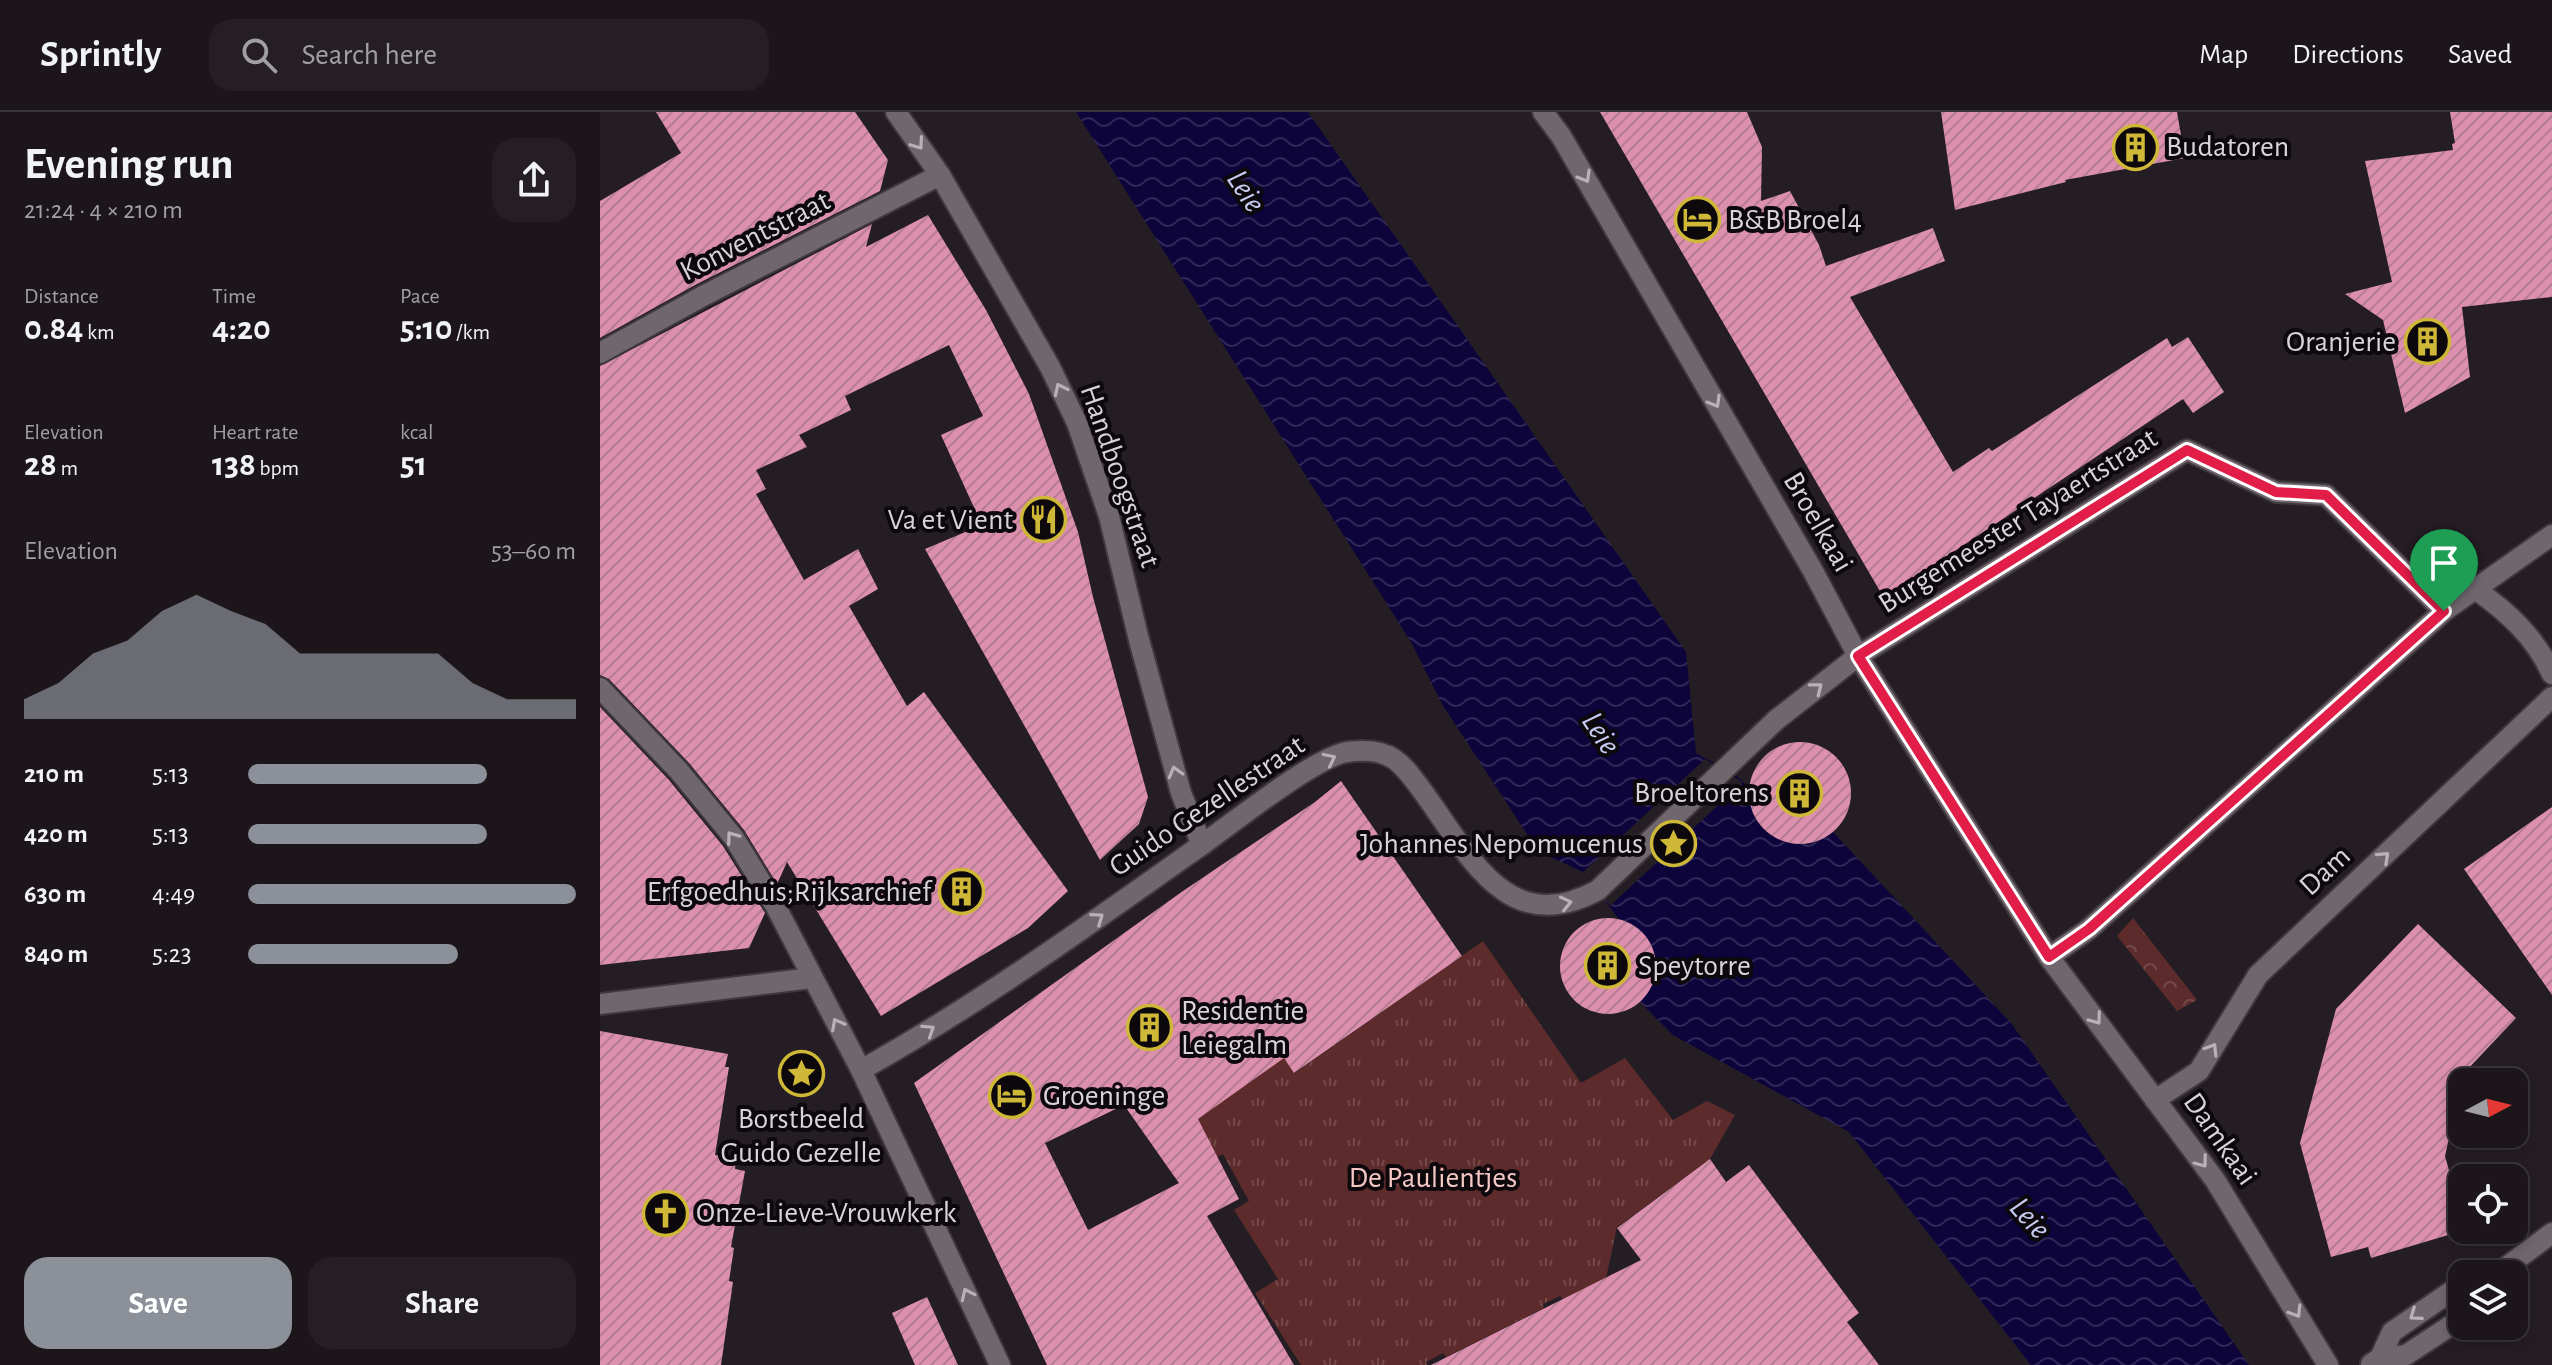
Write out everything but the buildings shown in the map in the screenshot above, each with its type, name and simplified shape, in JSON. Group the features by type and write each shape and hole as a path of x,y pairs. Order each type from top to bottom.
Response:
{"street":[{"name":"Handboogstraat","path":"896,112 940,175 1050,367 1077,423 1109,516 1181,793 1202,845"},
{"name":"Broelkaai","path":"1543,112 1569,150 1813,571 1858,656 2049,957"},
{"name":"Konventstraat","path":"600,353 703,296 940,175"},
{"name":"Burgemeester Tayaertstraat","path":"1858,656 2187,450 2276,492 2326,495 2444,611"},
{"path":"2049,957 2089,929 2444,611 2552,535"},
{"path":"2475,589 2526,630 2552,674"},
{"name":"Guido Gezellestraat","path":"861,1070 1034,963 1263,800 1322,762 1344,753 1369,751 1393,758 1488,880 1514,898 1549,906 1583,898 1598,890 1776,720 1858,656"},
{"path":"600,688 679,771 734,838 775,905 861,1070 1000,1365"},
{"name":"Dam","path":"2155,1100 2199,1071 2258,975 2552,697"},
{"name":"Damkaai","path":"2049,957 2215,1180 2328,1365"},
{"path":"600,1004 812,978"},
{"path":"2516,1260 2552,1233"},
{"path":"2375,1362 2392,1332 2448,1294"},
{"path":"2375,1362 2406,1355 2448,1327"}],"green space":[{"path":"2133,918 2197,1000 2177,1011 2117,936"},
{"name":"De Paulientjes","path":"1483,941 1581,1083 1625,1058 1673,1120 1707,1101 1735,1115 1710,1159 1617,1227 1606,1278 1563,1299 1560,1296 1543,1304 1544,1308 1446,1357 1443,1353 1426,1362 1427,1365 1301,1365 1255,1293 1278,1279 1234,1210 1249,1201 1223,1154 1174,1177 1155,1149 1259,1075 1256,1020 1295,1073"}],"water":[{"name":"Leie","path":"1076,112 1308,112 1686,652 1696,753 1729,771 1745,784 1753,814 1768,833 1778,839 1800,844 1833,832 2011,1023 2249,1365 2031,1365 1849,1132 1673,1035 1640,1002 1654,978 1655,959 1649,942 1636,927 1619,919 1583,872 1538,851 1442,704 1411,642"}],"pier":[{"path":"1705,759 1743,782 1610,906 1583,872"}],"place":[{"name":"Budatoren","path":"2135,147"},
{"name":"B&B Broel4","path":"1697,220"},
{"name":"Oranjerie","path":"2427,342"},
{"name":"Va et Vient","path":"1044,520"},
{"name":"Broeltorens","path":"1800,793"},
{"name":"Johannes Nepomucenus","path":"1674,844"},
{"name":"Erfgoedhuis;Rijksarchief","path":"962,892"},
{"name":"Speytorre","path":"1607,966"},
{"name":"Residentie Leiegalm","path":"1150,1028"},
{"name":"Borstbeeld Guido Gezelle","path":"801,1073"},
{"name":"Groeninge","path":"1012,1096"},
{"name":"Onze-Lieve-Vrouwkerk","path":"665,1213"}],"route":[{"path":"2187,450 2276,492 2326,495 2444,611 2089,929 2049,957 1858,656 2187,450"}]}
